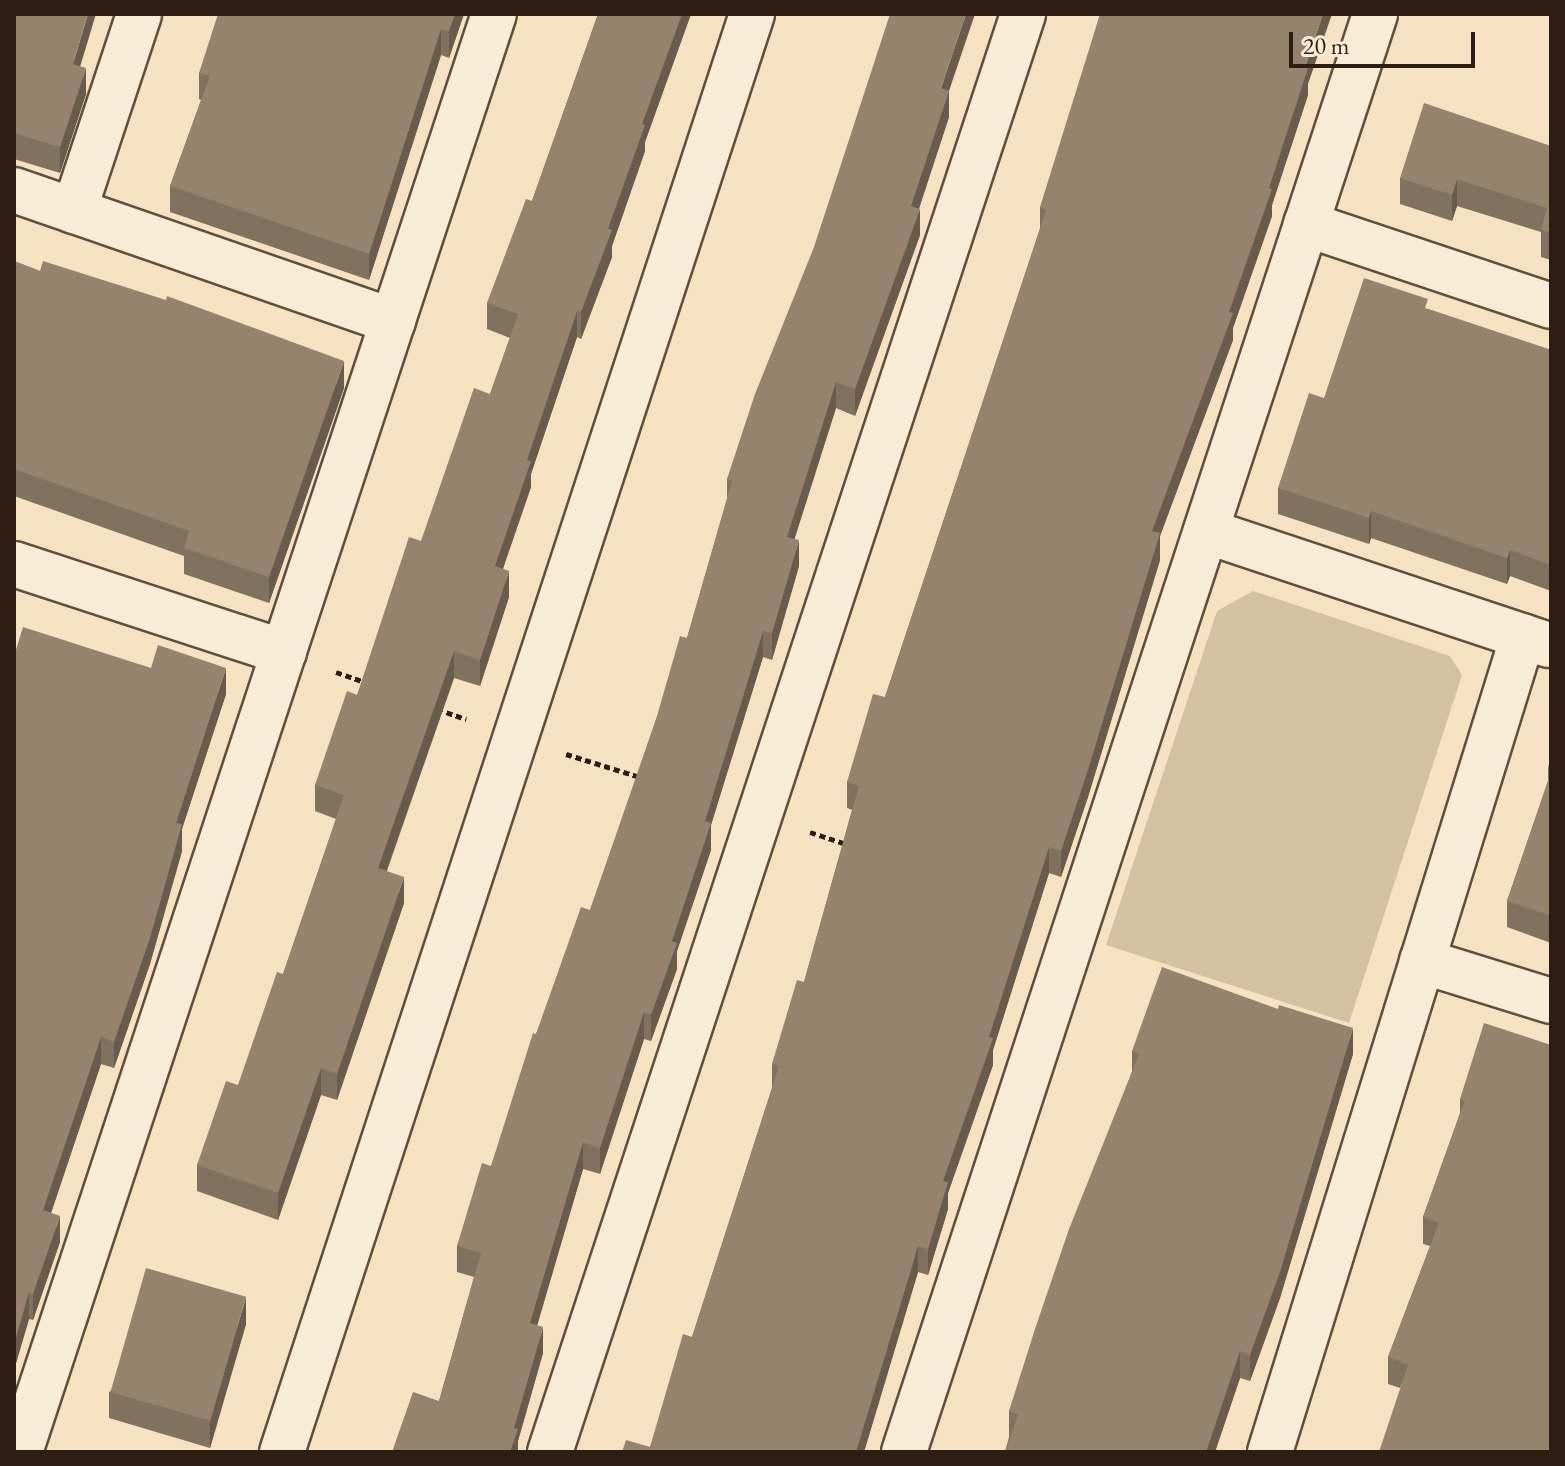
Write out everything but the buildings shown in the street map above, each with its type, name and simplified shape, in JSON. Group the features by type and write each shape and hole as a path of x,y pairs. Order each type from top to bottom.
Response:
{"street":[{"path":"74,211 139,14"},
{"path":"20,1452 494,14"},
{"path":"282,1452 752,14"},
{"path":"550,1452 1023,14"},
{"path":"904,1452 1375,14"},
{"path":"14,190 393,321"},
{"path":"1306,224 1551,306"},
{"path":"1206,531 1537,641 1422,961 1270,1452"},
{"path":"14,564 284,652"},
{"path":"1422,961 1551,1001"}],"path":[{"path":"284,652 371,684"},
{"path":"429,706 515,738 645,779"},
{"path":"760,815 851,846"}],"shaded area":[{"path":"1253,591 1450,656 1462,675 1349,1023 1106,945 1217,611"}]}
